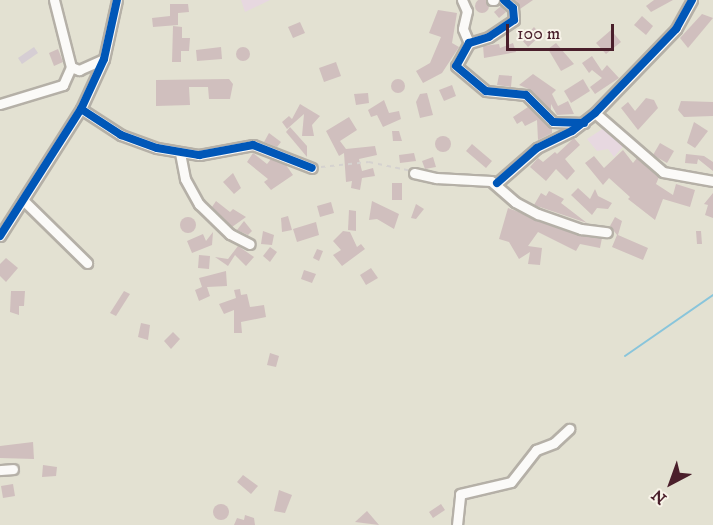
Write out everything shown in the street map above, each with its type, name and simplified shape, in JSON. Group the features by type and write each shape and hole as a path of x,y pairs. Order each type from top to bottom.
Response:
{"street":[{"path":"0,105 63,85 72,67 54,0"},
{"path":"0,236 81,109 104,59 117,0"},
{"path":"504,0 513,8 514,20 489,37 469,43 456,66 486,91 526,95 553,122 584,123"},
{"path":"497,183 532,151 559,138 596,113 676,30 692,0"},
{"path":"460,1 467,11 462,24 469,43"},
{"path":"72,67 79,70 104,59"},
{"path":"81,109 129,139 180,153 227,152 253,145 312,168"},
{"path":"596,113 663,172 713,181"},
{"path":"180,153 185,179 199,204 230,234 250,244"},
{"path":"414,173 497,183 515,202 538,214 581,229 607,232"},
{"path":"23,200 87,263"},
{"path":"457,525 460,494 511,482 536,450 554,443 569,429"},
{"path":"0,470 13,469"}],"path":[{"path":"312,168 369,162 414,173"}],"shaded area":[{"path":"241,0 270,0 245,12"},
{"path":"34,47 38,53 22,64 18,58"},
{"path":"604,128 625,144 614,157 608,149 597,151 587,139"}],"building":[{"path":"482,-1 487,1 489,6 487,11 482,13 477,11 475,6 477,1"},
{"path":"514,0 533,0 520,9"},
{"path":"654,0 673,0 651,12 646,6"},
{"path":"170,4 188,4 189,12 178,13 178,25 153,27 152,18 170,16"},
{"path":"501,6 506,12 499,18 494,12"},
{"path":"438,10 457,13 452,43 459,47 442,73 423,83 416,71 430,63 441,37 429,33"},
{"path":"702,14 713,18 688,48 680,38"},
{"path":"642,16 653,26 646,35 634,25"},
{"path":"300,22 305,33 293,38 288,27"},
{"path":"173,26 182,27 182,38 190,38 189,51 181,51 181,62 172,62"},
{"path":"534,27 541,35 528,47 522,40"},
{"path":"611,30 621,42 606,54 596,43"},
{"path":"513,43 516,52 484,58 483,46 499,44 500,48"},
{"path":"556,43 574,64 561,71 548,49"},
{"path":"221,47 222,59 197,61 196,50"},
{"path":"243,47 248,49 250,54 248,59 243,61 238,59 236,54 238,49"},
{"path":"58,49 63,62 54,66 49,53"},
{"path":"592,56 602,71 607,65 619,78 595,94 590,87 602,78 592,70 589,73 582,63"},
{"path":"336,62 341,76 324,82 319,68"},
{"path":"533,74 556,90 552,94 558,106 568,101 574,114 557,115 551,104 551,111 531,90 519,85"},
{"path":"499,75 512,76 511,87 497,85"},
{"path":"229,79 233,84 230,99 209,99 208,87 189,87 190,105 156,106 156,80"},
{"path":"395,79 401,79 405,86 401,93 395,93 391,89 391,83"},
{"path":"583,79 590,91 571,103 564,91"},
{"path":"452,85 456,96 444,101 439,90"},
{"path":"368,93 369,103 356,105 354,94"},
{"path":"427,93 433,115 420,118 416,102 420,94"},
{"path":"646,98 654,100 658,108 638,130 621,108 628,102 635,111"},
{"path":"384,100 389,113 399,111 401,119 383,127 377,115 371,117 368,110"},
{"path":"681,101 713,102 713,116 684,117 678,110"},
{"path":"300,104 320,116 312,125 314,136 302,136 304,114 287,129 282,122 289,116 292,119"},
{"path":"528,107 552,129 552,133 538,140 537,120 525,126 522,121 517,124 513,117"},
{"path":"349,117 357,130 340,141 346,149 375,146 377,155 359,159 362,171 373,168 375,176 362,178 360,190 351,188 352,181 346,182 344,153 339,156 326,131"},
{"path":"694,122 708,131 695,148 687,143"},
{"path":"290,127 307,146 307,157 286,132"},
{"path":"392,131 399,131 402,141 393,141"},
{"path":"269,133 281,142 277,147 264,142"},
{"path":"440,136 446,136 451,144 449,150 440,152 435,147 435,141"},
{"path":"574,138 580,145 565,159 575,171 567,180 556,169 546,181 530,167 538,158 543,162 555,152 557,154"},
{"path":"660,143 674,151 667,163 653,155"},
{"path":"472,144 492,161 486,168 466,151"},
{"path":"623,150 633,163 637,158 659,177 656,184 673,195 676,184 695,190 690,207 663,199 655,220 628,199 630,197 609,178 603,185 585,163 594,156 604,168"},
{"path":"253,153 267,164 271,159 286,165 293,175 271,190 264,182 268,179 247,162"},
{"path":"414,153 416,161 400,163 399,155"},
{"path":"686,154 704,156 713,162 713,171 698,159 697,164 685,163"},
{"path":"433,157 436,167 425,169 422,161"},
{"path":"233,173 241,188 234,194 223,182"},
{"path":"392,183 402,183 402,200 392,200"},
{"path":"578,188 590,199 595,189 598,196 612,203 608,209 597,208 592,215 571,195"},
{"path":"549,191 564,199 561,203 587,223 534,205 541,193 546,196"},
{"path":"713,193 713,218 705,215 708,205 704,204"},
{"path":"216,201 230,212 233,209 246,217 232,227 212,207"},
{"path":"372,201 399,214 394,229 377,219 369,220"},
{"path":"331,202 334,213 320,217 317,206"},
{"path":"416,204 424,209 416,219 411,218"},
{"path":"508,208 579,235 602,238 600,248 580,244 576,251 538,232 528,246 542,248 540,265 528,264 530,252 519,259 509,242 499,239"},
{"path":"349,210 356,211 356,231 348,230"},
{"path":"288,216 292,230 282,232 281,218"},
{"path":"185,217 191,217 196,225 194,231 185,233 180,228 180,222"},
{"path":"615,217 622,221 618,235 648,248 643,260 612,247 617,235 610,226"},
{"path":"244,221 252,231 248,235 237,230"},
{"path":"316,222 319,235 297,242 293,229"},
{"path":"263,231 274,235 272,245 261,244"},
{"path":"343,231 350,232 357,247 361,244 365,249 342,266 333,255 341,250 333,241"},
{"path":"696,231 701,231 702,244 697,244"},
{"path":"213,232 212,245 192,253 187,241 203,234 206,241"},
{"path":"238,246 254,257 246,266 235,255 228,266 215,257 228,259"},
{"path":"270,247 277,252 270,262 263,256"},
{"path":"317,249 323,251 319,261 313,258"},
{"path":"199,255 210,256 209,269 198,268"},
{"path":"6,258 18,268 6,282 0,276 0,264"},
{"path":"371,268 378,278 366,285 360,275"},
{"path":"304,270 316,274 312,283 301,279"},
{"path":"226,271 227,286 207,287 210,296 199,301 195,290 202,287 199,278"},
{"path":"240,289 241,295 247,294 250,307 264,305 266,317 241,322 242,333 234,333 234,310 224,314 219,304 236,298 234,290"},
{"path":"11,291 25,291 24,306 19,306 19,315 10,312"},
{"path":"124,291 130,294 116,316 110,313"},
{"path":"141,323 150,325 148,340 138,337"},
{"path":"173,332 180,339 171,349 164,341"},
{"path":"270,353 279,356 276,367 267,365"},
{"path":"33,442 34,459 0,458 0,446"},
{"path":"43,465 57,467 56,476 42,477"},
{"path":"243,475 258,486 251,494 237,482"},
{"path":"13,484 15,496 3,498 1,486"},
{"path":"279,490 292,495 285,513 274,511"},
{"path":"218,504 224,504 229,512 227,518 218,520 213,515 213,509"},
{"path":"441,504 445,510 433,518 429,512"},
{"path":"367,511 379,525 355,522"},
{"path":"245,515 254,518 255,525 234,525 237,518 244,520"}],"waterway":[{"path":"625,356 713,295"}],"cycle path":[{"path":"0,236 81,109 104,59 117,0"},
{"path":"504,0 513,8 514,20 489,37 469,43 456,66 486,91 526,95 553,122 584,123"},
{"path":"497,183 537,148 572,131 595,113 676,29 692,0"},
{"path":"81,109 121,135 157,148 199,155 253,145 312,168"}]}
